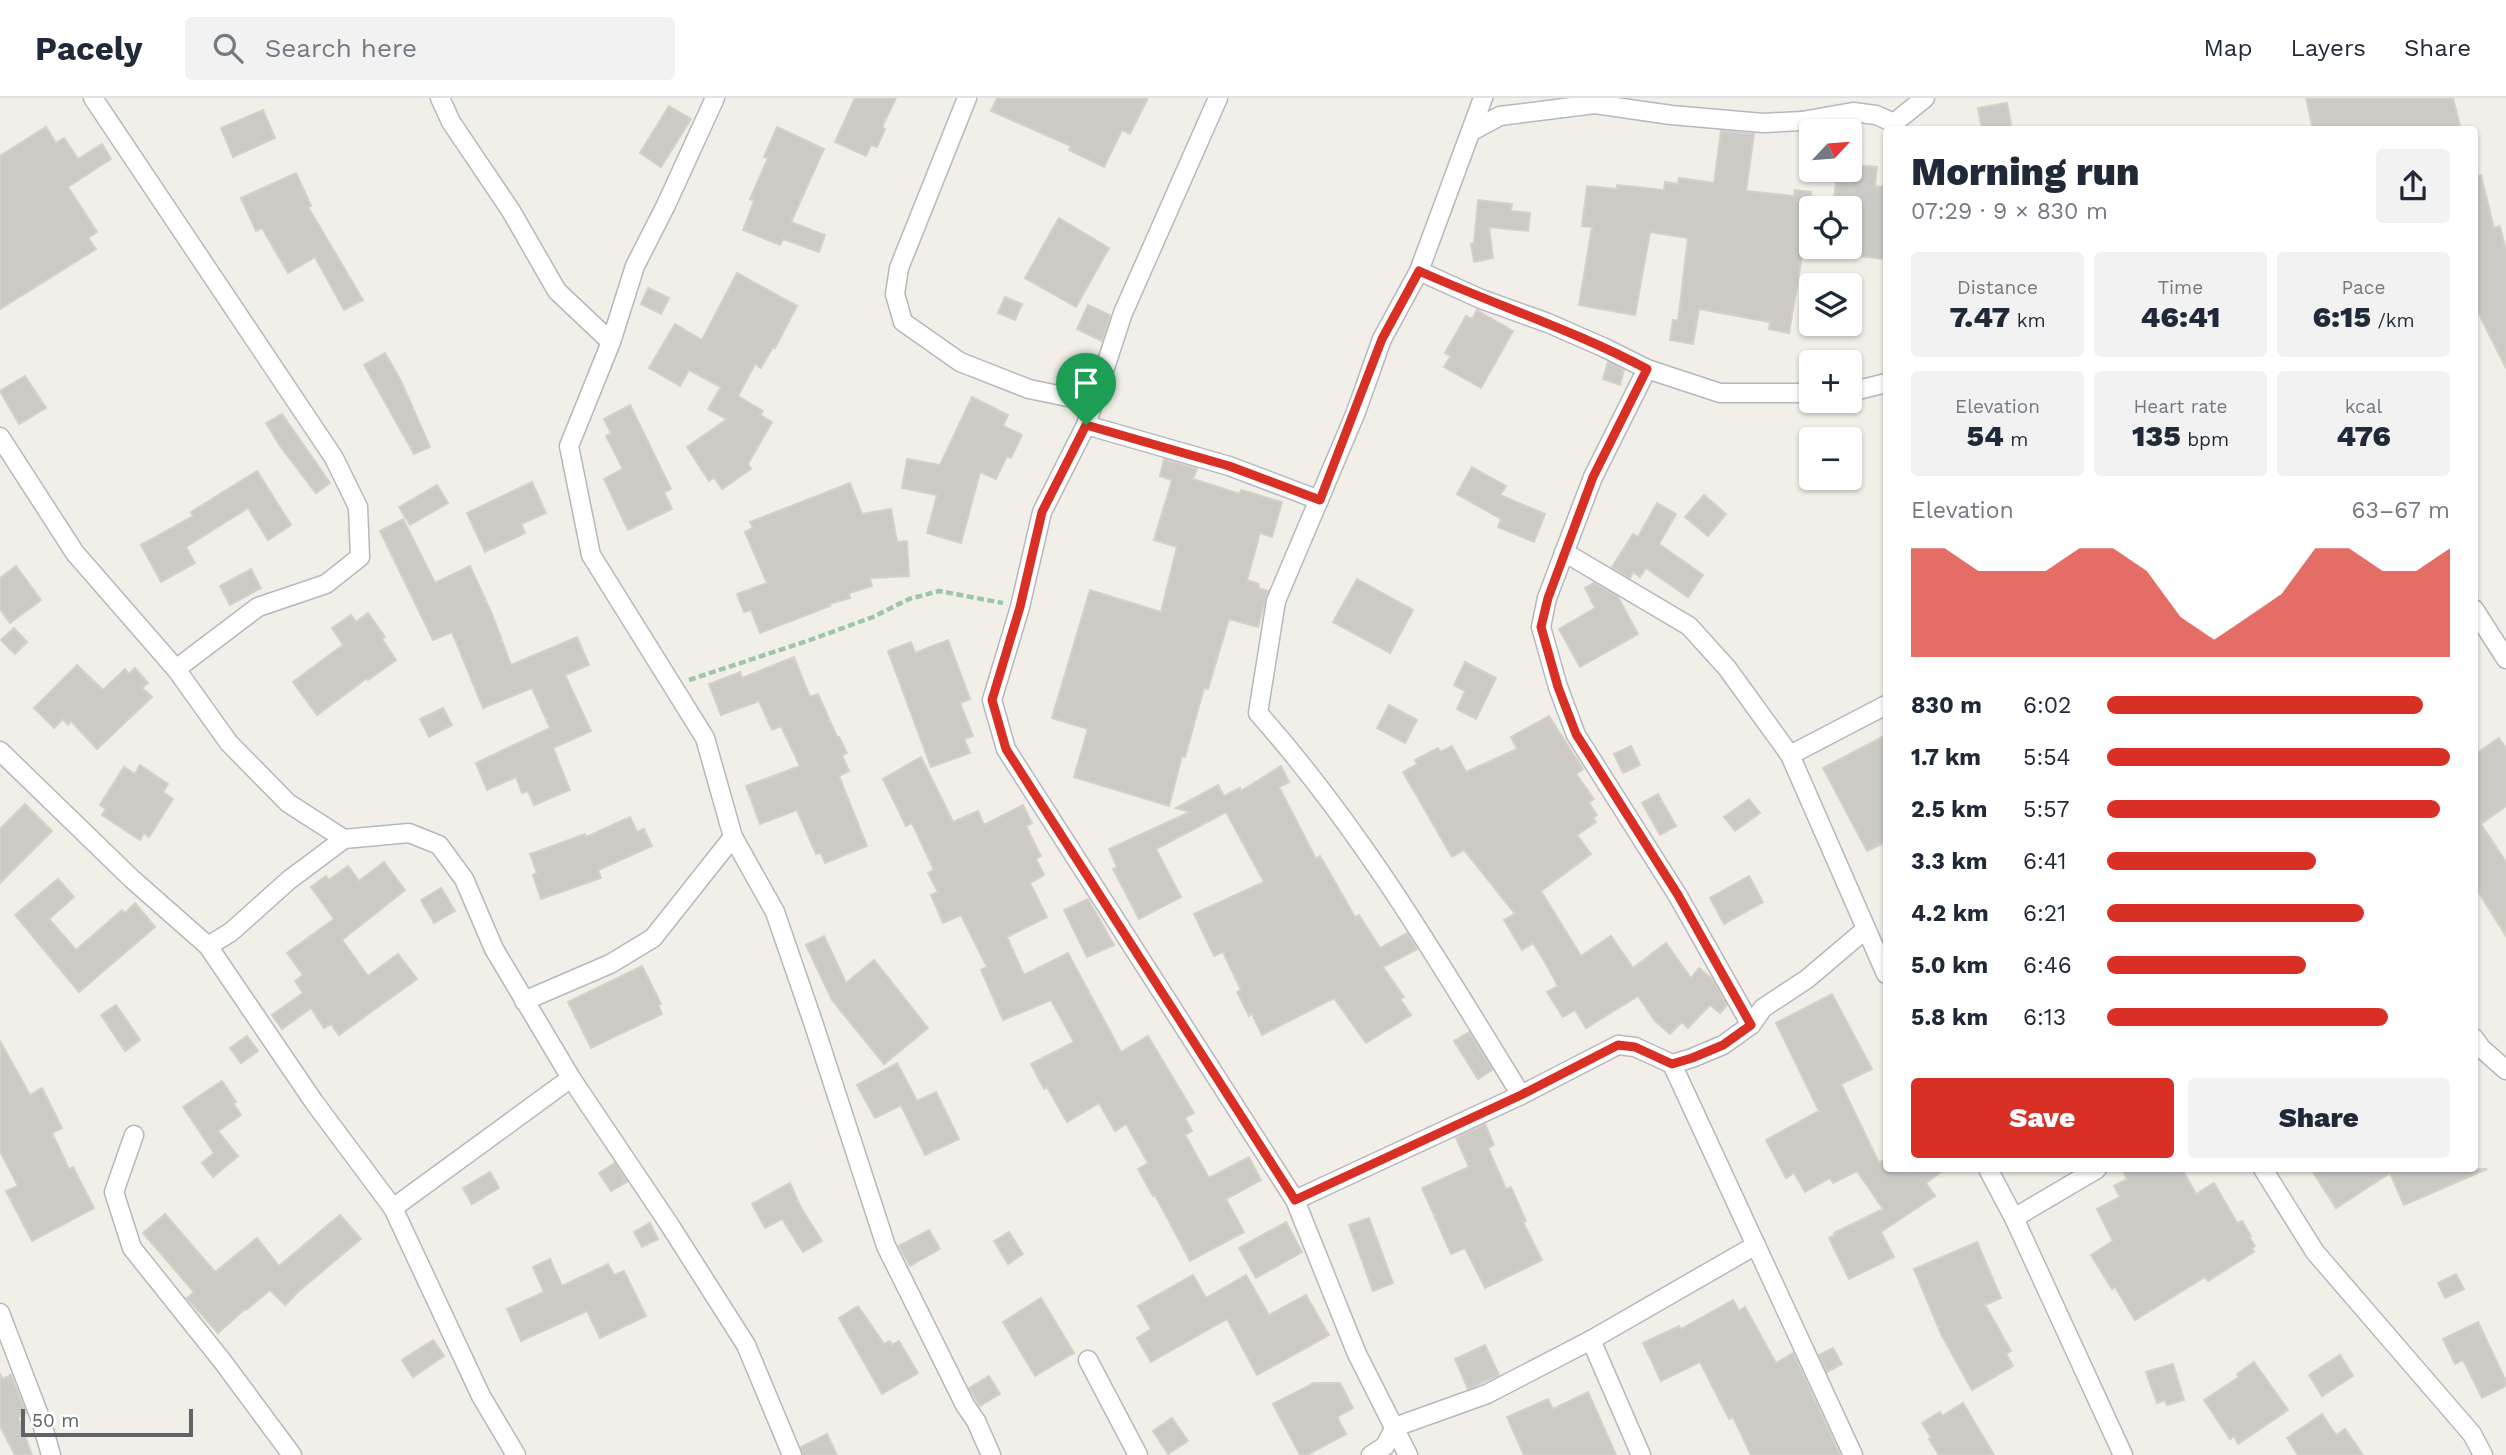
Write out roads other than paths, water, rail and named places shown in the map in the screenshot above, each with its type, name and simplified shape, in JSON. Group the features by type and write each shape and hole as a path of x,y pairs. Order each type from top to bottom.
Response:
{"street":[{"path":"93,98 334,458 358,507 360,557 326,584 258,607 176,669"},
{"path":"440,98 451,122 511,211 557,291 611,342"},
{"path":"451,122 454,98"},
{"path":"715,98 635,265 611,342 569,446 591,555 705,738 733,837 775,912 886,1246 991,1455"},
{"path":"967,98 899,268 895,294 903,322 960,362 1029,389 1092,402"},
{"path":"1218,98 1123,313 1086,425 1042,512 1020,607 992,700 1006,749 1295,1200 1357,1354 1408,1455"},
{"path":"1483,98 1419,271 1382,339 1320,500 1276,601 1258,713 1304,764 1397,894 1521,1095"},
{"path":"1472,131 1500,116 1595,104 1671,115 1763,123 1802,121 1853,112 1876,115 1895,126 1924,98"},
{"path":"1419,271 1481,299 1560,328 1647,369 1720,393 1799,393"},
{"path":"1647,369 1593,477 1548,598 1541,627 1558,687 1576,734 1678,895 1751,1025"},
{"path":"1862,389 1883,384"},
{"path":"1086,425 1229,466 1320,500"},
{"path":"0,437 75,553 176,669 229,743 288,803 344,839"},
{"path":"1564,552 1689,625 1727,667 1790,755 1883,967"},
{"path":"2478,615 2506,659"},
{"path":"1790,755 1883,707"},
{"path":"0,751 132,878 208,946 314,1102 393,1208 481,1396 516,1455"},
{"path":"208,946 231,932 289,880 344,839 410,833 439,845 464,879 494,949 571,1078 746,1345 792,1455"},
{"path":"524,1001 610,964 653,938 733,837"},
{"path":"1672,1064 1723,1045 1751,1025 1763,1008 1807,979 1866,929"},
{"path":"2478,1044 2506,1070"},
{"path":"1295,1200 1521,1095 1618,1045 1635,1047 1672,1064 1853,1455"},
{"path":"393,1208 571,1078"},
{"path":"134,1135 114,1192 132,1248 223,1362 292,1455"},
{"path":"1990,1172 2014,1218 2123,1455"},
{"path":"2014,1218 2092,1172"},
{"path":"2265,1172 2315,1252 2472,1434 2483,1455"},
{"path":"1371,1455 1385,1446 1395,1427 1487,1394 1591,1340 1756,1245"},
{"path":"0,1313 41,1420 51,1455"},
{"path":"1591,1340 1641,1455"},
{"path":"1088,1360 1139,1455"}]}
